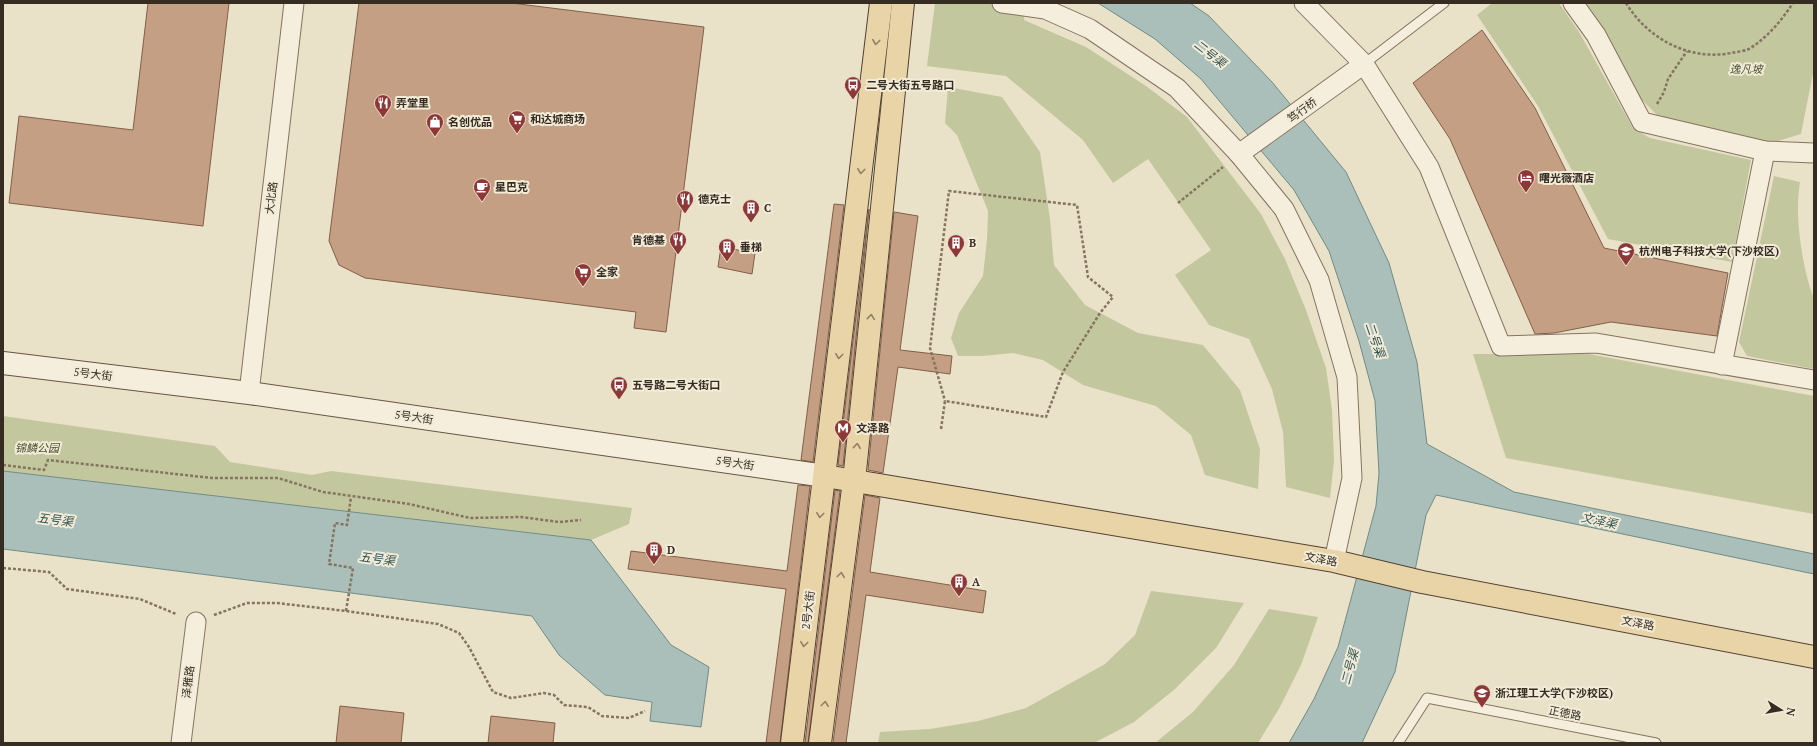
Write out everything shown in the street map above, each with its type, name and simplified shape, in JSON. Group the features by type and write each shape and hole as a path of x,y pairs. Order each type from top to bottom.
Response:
{"main road":[{"name":"2号大街","path":"792,743 881,3"},
{"path":"820,743 854,481 903,3"},
{"name":"5号大街","path":"3,363 249,393 825,476"},
{"name":"文泽路","path":"825,476 1340,562 1422,582 1814,657"}],"street":[{"name":"大北路","path":"249,393 294,3"},
{"path":"1002,3 1045,9 1090,29 1177,88 1243,152 1284,209 1319,280 1346,377 1352,478 1340,562"},
{"path":"1304,3 1364,64 1429,167 1501,346 1596,343 1814,380"},
{"path":"1573,3 1596,35 1642,122 1765,151 1814,153"},
{"name":"笃行桥","path":"1243,152 1364,64"},
{"path":"1722,364 1765,151"},
{"name":"泽雅路","path":"181,743 196,622"}],"lane":[{"path":"1364,64 1444,3"},
{"name":"正德路","path":"1398,743 1427,698 1656,743"}],"path":[{"path":"1626,3 1634,17 1670,46 1698,54 1721,55 1748,50 1778,25 1793,3"},
{"path":"1653,110 1664,92 1668,79 1687,51"},
{"path":"1178,203 1243,152"},
{"path":"941,429 945,401 930,348 949,191 1077,205 1088,278 1113,297 1100,313 1063,372 1046,417 945,401"},
{"path":"3,465 44,470 48,460 212,478 278,478 323,492 409,504 470,518 521,517 559,522 581,520"},
{"path":"346,611 353,568 329,564 335,523 347,525 351,497"},
{"path":"3,568 49,572 67,589 140,599 196,622 247,603 278,603 438,624 459,633 469,646 494,692 511,698 544,693 554,695 564,705 588,707 602,716 629,718 645,711"}],"green space":[{"path":"935,3 1026,3 1024,20 1086,47 1146,86 1187,117 1261,214 1285,259 1306,310 1326,368 1332,410 1334,460 1330,498 1286,487 1283,432 1272,389 1249,339 1209,325 1175,275 1211,250 1148,159 1113,183 1083,140 1006,76 927,66"},
{"path":"1492,3 1559,3 1579,32 1633,128 1650,138 1751,160 1732,262 1608,239 1538,106 1477,15"},
{"name":"逸凡坡","path":"1586,3 1814,3 1814,68 1801,134 1771,143 1661,119 1632,90 1608,38"},
{"path":"948,87 1002,97 1040,152 1050,219 1054,265 1085,305 1138,333 1203,345 1240,390 1260,449 1258,489 1205,475 1191,435 1156,406 1083,385 1043,360 1013,353 982,356 958,356 951,338 959,313 983,276 988,211 957,135 945,123"},
{"path":"1774,176 1800,182 1798,214 1800,238 1804,265 1810,289 1814,298 1814,369 1747,356 1739,342"},
{"path":"1473,354 1589,354 1814,396 1814,514 1506,458"},
{"name":"锦鳞公园","path":"3,416 215,446 230,462 312,475 331,471 632,508 629,524 591,540 3,471"},
{"path":"1151,591 1244,603 1216,648 1175,689 1134,722 1094,743 878,743 880,732 930,729 978,721 1026,708 1105,664 1135,635"},
{"path":"1269,609 1318,617 1301,665 1280,707 1258,743 1155,743 1193,712 1234,665"}],"water":[{"path":"1098,3 1190,3 1209,16 1272,82 1346,172 1389,263 1417,362 1427,444 1514,492 1814,554 1814,574 1436,495 1426,515 1395,672 1362,743 1289,743 1314,699 1338,647 1376,506 1379,473 1375,401 1359,341 1329,251 1294,190 1201,79 1155,39"},
{"name":"五号渠","path":"3,471 591,540 671,645 709,667 701,727 650,721 652,702 605,695 559,655 532,616 3,549"}],"building":[{"path":"148,3 229,3 203,226 9,203 19,116 133,130"},
{"name":"和达城商场","path":"359,3 511,3 704,27 666,332 634,328 636,312 365,278 339,265 329,241"},
{"name":"曙光薇酒店","path":"1482,30 1535,108 1604,248 1728,273 1717,336 1611,322 1554,333 1535,334 1450,139 1413,83"},
{"path":"834,204 844,205 813,462 801,460"},
{"path":"869,209 843,466 838,465"},
{"path":"894,212 918,216 900,350 952,356 950,374 898,367 883,473 868,470"},
{"path":"721,247 755,253 752,274 718,267"},
{"path":"798,485 810,486 780,743 766,743 786,589 628,569 631,551 787,571"},
{"path":"835,490 840,491 808,743 805,743"},
{"path":"865,495 880,498 870,572 986,591 983,613 866,595 846,743 833,743"},
{"path":"340,706 404,713 401,743 336,743"},
{"path":"491,716 555,723 553,743 488,743"}],"place":[{"name":"二号大街五号路口","path":"853,100"},
{"name":"弄堂里","path":"383,118"},
{"name":"和达城商场","path":"517,134"},
{"name":"名创优品","path":"435,137"},
{"name":"曙光薇酒店","path":"1526,193"},
{"name":"星巴克","path":"482,202"},
{"name":"德克士","path":"685,214"},
{"name":"C","path":"751,223"},
{"name":"肯德基","path":"678,255"},
{"name":"B","path":"956,258"},
{"name":"垂梯","path":"727,262"},
{"name":"杭州电子科技大学(下沙校区)","path":"1626,266"},
{"name":"全家","path":"583,287"},
{"name":"五号路二号大街口","path":"619,400"},
{"name":"文泽路","path":"843,443"},
{"name":"D","path":"654,565"},
{"name":"A","path":"959,597"},
{"name":"浙江理工大学(下沙校区)","path":"1482,708"}],"water label":[{"name":"二号渠","path":"1210,54"},
{"name":"二号渠","path":"1375,340"},
{"name":"文泽渠","path":"1599,521"},
{"name":"二号渠","path":"1350,667"}]}
